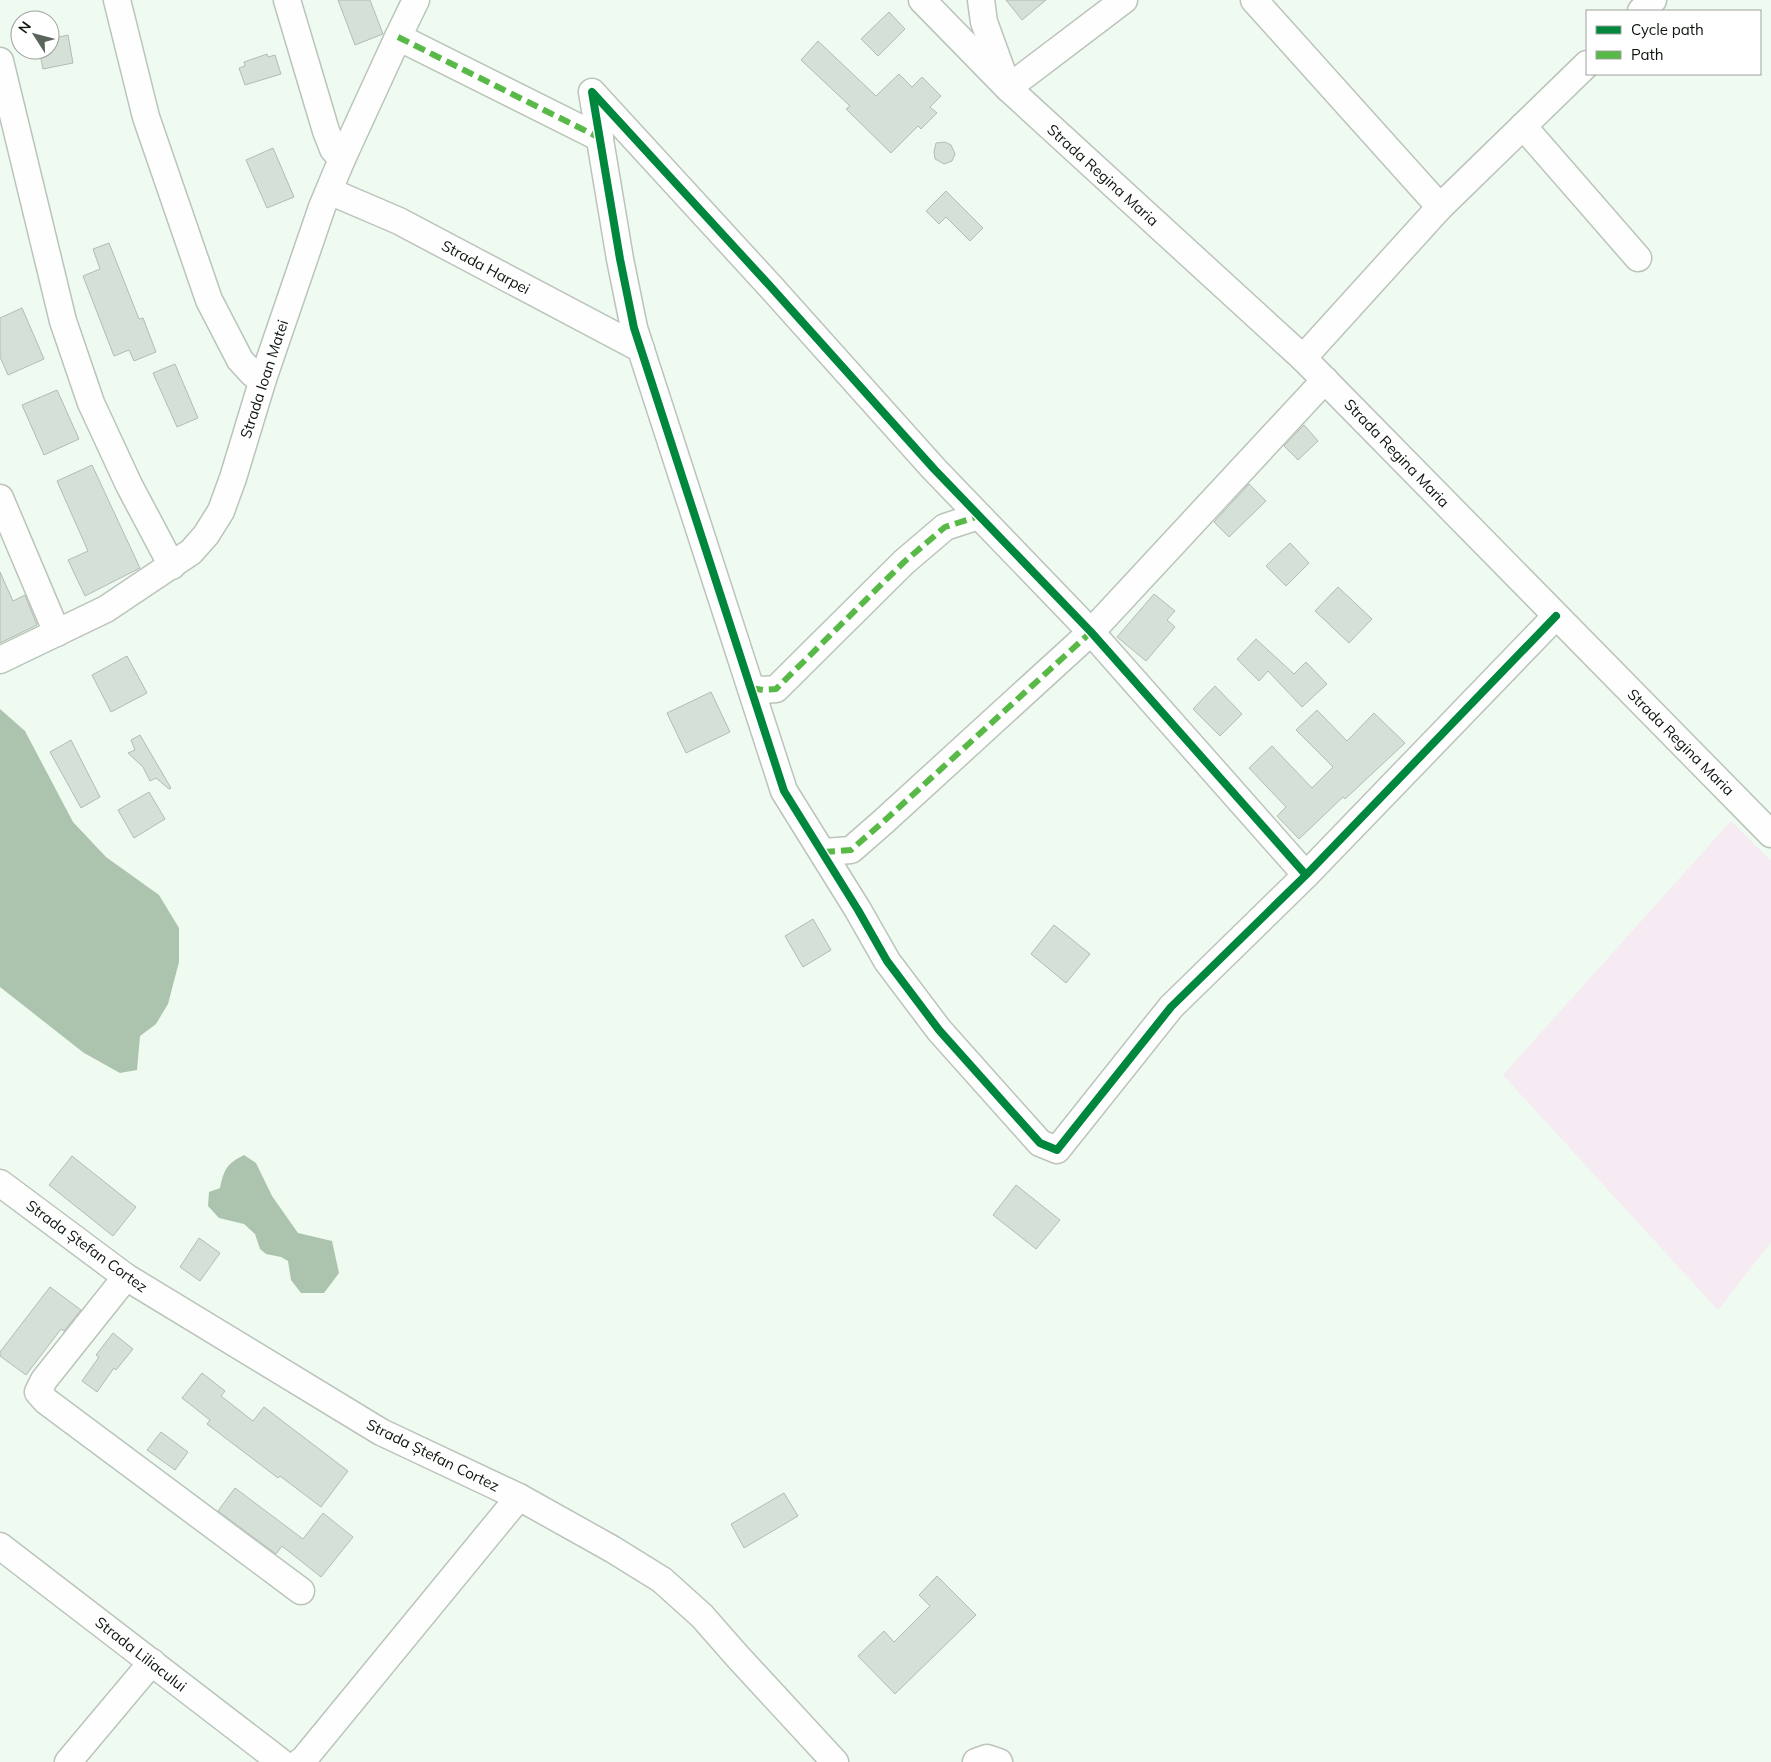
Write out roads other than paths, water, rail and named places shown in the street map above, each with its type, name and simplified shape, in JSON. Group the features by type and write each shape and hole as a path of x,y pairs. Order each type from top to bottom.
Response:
{"street":[{"path":"117,0 146,117 209,300 240,360 253,374 263,379"},
{"path":"287,0 326,131 333,148 342,159"},
{"name":"Strada Ioan Matei","path":"0,660 106,609 191,552 206,535 221,511 233,478 263,379 329,192 342,159 416,0"},
{"path":"922,0 1008,88 1124,0"},
{"name":"Strada Regina Maria","path":"980,0 984,22 1008,88 1303,358 1771,834"},
{"path":"1254,0 1440,207"},
{"path":"1642,10 1653,0"},
{"path":"398,36 600,138"},
{"path":"0,61 63,321 88,394 129,484 172,566"},
{"path":"1303,358 1440,207 1586,65"},
{"path":"1306,875 1091,632 934,469 777,293 592,92 620,259 634,328 784,791 823,852 887,961 939,1030 1040,1143 1057,1150 1171,1007 1306,875 1556,616"},
{"path":"1523,126 1638,258"},
{"name":"Strada Harpei","path":"329,192 399,221 641,349"},
{"path":"823,852 851,850 1091,632 1325,380"},
{"path":"0,498 57,633"},
{"path":"751,688 762,690 776,689 904,562 945,527 979,516"},
{"name":"Strada Ștefan Cortez","path":"0,1183 126,1277 381,1432 518,1497 612,1549 662,1580 702,1616 835,1762"},
{"path":"126,1277 44,1380 38,1392 46,1401 301,1591"},
{"path":"300,1762 518,1497"},
{"name":"Strada Liliacului","path":"0,1546 281,1762"},
{"path":"68,1762 152,1662"},
{"path":"976,1762 987,1758 999,1762"}]}
